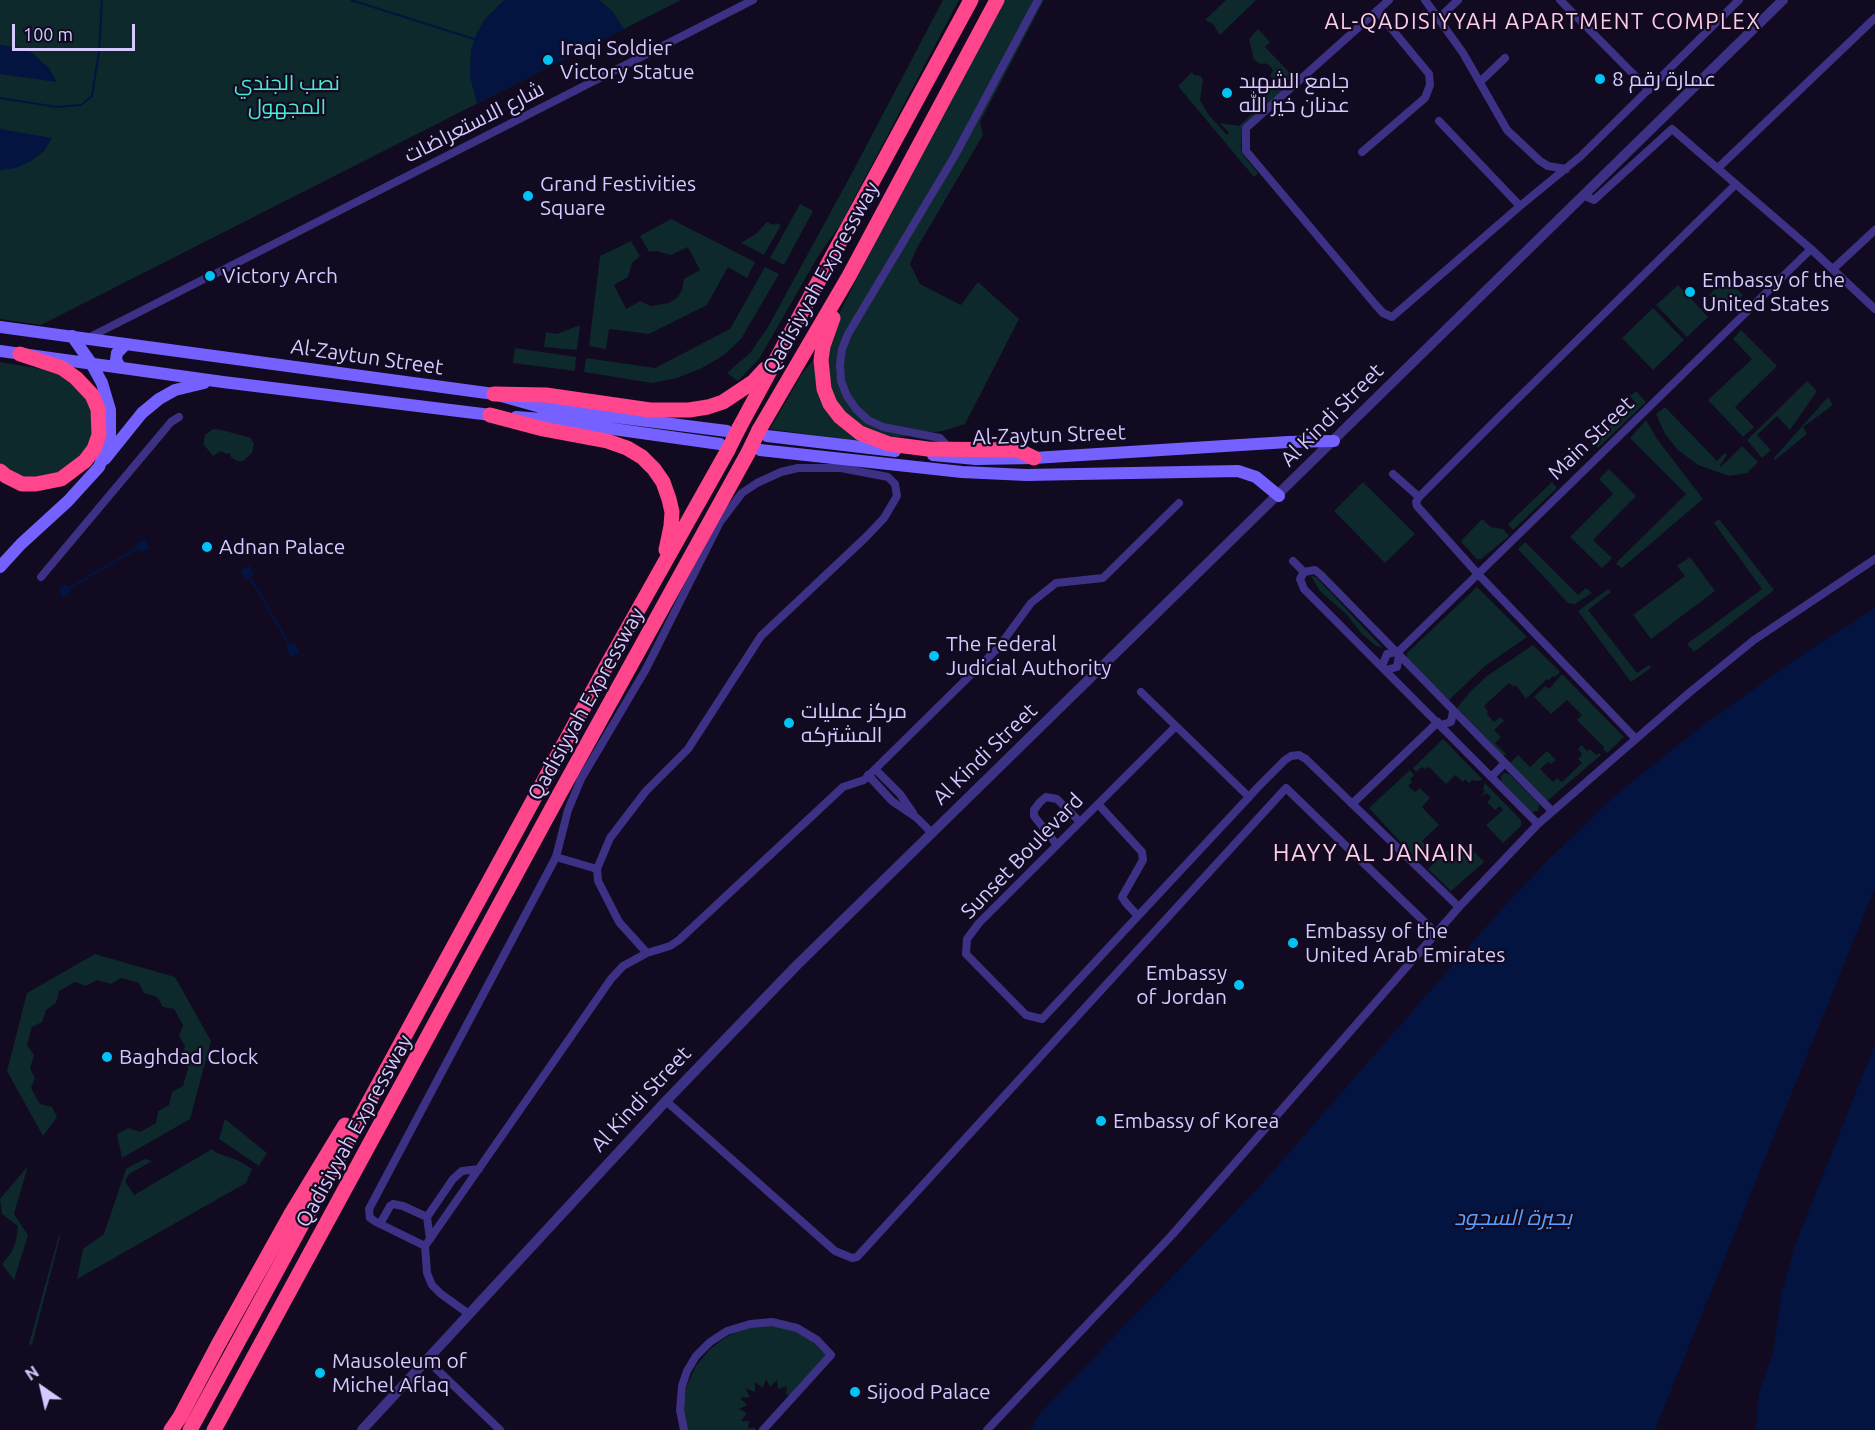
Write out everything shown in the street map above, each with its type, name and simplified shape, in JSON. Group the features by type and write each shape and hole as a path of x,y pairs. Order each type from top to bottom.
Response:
{"highway":[{"name":"Qadisiyyah Expressway","path":"190,1430 662,568 733,430 783,345 971,0"},
{"name":"Qadisiyyah Expressway","path":"214,1430 553,805 754,452 997,0"},
{"path":"849,276 820,360 824,389 830,404 849,426 872,439 909,446 960,453 1018,450 1034,458"},
{"path":"501,396 546,395 669,411 699,409 723,402 738,393 761,374 783,345"},
{"path":"0,471 22,484 61,479 85,462 99,435 98,409 92,395 76,378 62,368 20,354"},
{"path":"490,415 543,429 607,441 627,448 642,457 663,482 672,512 662,568"},
{"path":"171,1430 291,1214 407,1030"}],"main road":[{"name":"Al-Zaytun Street","path":"0,327 501,396 544,408 733,430"},
{"path":"72,336 102,383 110,410 110,439 99,467"},
{"path":"120,367 116,360 117,352 126,344"},
{"name":"Al-Zaytun Street","path":"0,351 223,382 490,415 542,419 724,447"},
{"path":"0,567 21,544 68,501 99,467 142,413 175,390 197,384 223,382"},
{"path":"501,396 520,404 524,410 519,415 508,417"},
{"name":"Al-Zaytun Street","path":"763,433 960,453"},
{"name":"Al-Zaytun Street","path":"1034,458 1334,441"},
{"name":"Al-Zaytun Street","path":"754,452 962,472 1026,475 1238,471 1256,477 1279,496"},
{"path":"960,453 962,472"}],"street":[{"name":"شارع الاستعراضات","path":"88,338 753,0"},
{"path":"960,453 940,438 883,427 868,420 847,396 841,381 842,349 848,334 954,157 1038,0"},
{"path":"1389,0 1246,129 1246,151 1374,303 1392,317 1566,169 1739,0"},
{"path":"1425,0 1480,82 1507,130 1518,143 1548,166 1566,169"},
{"path":"1439,18 1458,0"},
{"path":"1560,0 1649,90"},
{"name":"Al Kindi Street","path":"362,1430 666,1101 796,966 1279,496 1582,195 1783,0"},
{"path":"1362,152 1425,98 1430,85 1429,74 1377,11"},
{"path":"1718,168 1875,18"},
{"path":"1480,82 1505,58"},
{"path":"1439,121 1520,206"},
{"path":"1582,195 1594,200 1672,129 1811,249 1875,309"},
{"path":"1636,739 1477,573 1417,506 1416,502 1736,184"},
{"path":"1833,269 1875,230"},
{"name":"Main Street","path":"1398,653 1477,573 1811,249"},
{"path":"41,577 171,422 179,417"},
{"path":"428,1243 380,1224 370,1218 369,1209 556,857 568,810 581,779 646,669 720,522 742,493 769,477 798,468 841,468 888,477 895,484 897,496 884,518 761,636 688,749 646,791 610,838 597,869 598,881 613,913 647,953"},
{"path":"1393,474 1419,497"},
{"path":"428,1243 610,979 622,966 679,940 843,786 864,780 998,648 1031,603 1056,583 1103,578 1179,503"},
{"path":"987,1430 1172,1235 1459,907 1538,824 1754,640 1875,559"},
{"path":"1293,561 1304,572"},
{"path":"1538,824 1491,777 1442,716 1398,653 1320,574 1315,570 1304,572 1300,579 1304,589 1384,668 1442,716 1505,764 1552,812"},
{"path":"1384,668 1397,667 1398,653"},
{"path":"1384,668 1384,658 1388,654 1398,653"},
{"path":"1141,692 1249,797"},
{"path":"1353,804 1442,716"},
{"name":"Sunset Boulevard","path":"1176,726 979,923 967,939 966,954 1026,1014 1042,1019 1249,797 1291,756 1299,755 1306,759 1459,907"},
{"path":"1491,777 1505,764"},
{"path":"871,772 900,794 917,818 932,833"},
{"path":"666,1101 835,1251 852,1258 857,1257 1286,788 1436,933"},
{"path":"1057,845 1034,816 1034,810 1040,802 1046,797 1057,799 1080,822"},
{"path":"1098,804 1142,852 1143,860 1122,897 1138,916"},
{"path":"556,857 597,869"},
{"path":"469,1314 432,1285 427,1273 426,1217 453,1179 462,1171 479,1169"},
{"path":"380,1224 393,1204 403,1206 426,1217"},
{"path":"684,1430 680,1410 682,1386 687,1371 696,1356 710,1342 727,1331 750,1324 772,1322 796,1328 817,1340 831,1355 763,1430"},
{"path":"427,1359 500,1430"}],"green space":[{"name":"نصب الجندي المجهول","path":"0,0 681,0 41,325 0,319"},
{"path":"943,0 959,0 840,225 817,258 759,359 738,381 727,373 750,353 768,327"},
{"path":"1003,0 1044,0 980,122 983,135 910,264 920,284 961,305 978,282 1019,319 965,424 943,431 862,442 770,429 803,372 825,347 831,330 892,209"},
{"path":"1226,0 1256,0 1220,35 1213,24 1205,20"},
{"path":"1258,29 1270,42 1265,47 1292,75 1293,79 1276,83 1270,76 1273,70 1269,65 1264,63 1262,65 1254,60 1249,39"},
{"path":"1192,72 1194,75 1201,76 1203,80 1200,100 1208,114 1227,135 1229,133 1220,123 1239,126 1259,107 1260,90 1288,83 1291,86 1242,130 1241,148 1243,155 1258,173 1254,177 1178,86"},
{"path":"800,204 813,211 784,265 770,258"},
{"path":"671,219 755,262 747,278 728,267 707,305 649,334 609,329 606,349 589,346 600,256 631,241 640,256 632,263 628,277 614,285 626,309 640,301 651,306 669,303 677,298 682,290 684,279 700,270 688,247 671,255 656,251 649,252 640,236"},
{"path":"767,222 781,225 764,255 741,243 757,233"},
{"path":"765,267 779,274 741,339 724,355 702,368 677,378 652,383 584,372 586,358 655,368 730,329"},
{"path":"1725,278 1743,295 1726,312 1709,295"},
{"path":"1678,285 1708,317 1687,337 1656,305"},
{"path":"1653,308 1684,340 1653,370 1622,338"},
{"path":"580,325 577,350 544,347 546,332 557,334"},
{"path":"1741,330 1777,366 1735,407 1754,427 1743,437 1708,400 1752,359 1733,339"},
{"path":"515,348 576,357 575,371 513,363"},
{"path":"0,362 59,374 85,396 90,406 94,428 86,450 62,472 28,478 7,470 0,463"},
{"path":"1807,381 1817,391 1790,430 1777,416 1757,435 1771,450 1762,458 1747,440"},
{"path":"1636,391 1646,402 1598,448 1589,439 1599,429 1603,432 1635,402 1630,396"},
{"path":"1828,397 1833,405 1803,427 1807,434 1775,460 1774,458"},
{"path":"1665,407 1717,461 1725,453 1727,455 1721,467 1742,446 1758,462 1747,473 1729,476 1698,465 1678,450 1665,434 1656,414"},
{"path":"1646,420 1657,439 1703,499 1622,568 1616,564 1619,560 1686,494 1630,438"},
{"path":"213,429 251,438 254,444 252,453 243,461 237,461 231,457 230,453 226,454 221,451 213,456 204,445 204,440 205,435"},
{"path":"1609,469 1636,496 1593,540 1612,558 1602,568 1570,537 1613,494 1599,479"},
{"path":"1363,482 1415,534 1385,563 1334,511"},
{"path":"1552,482 1557,488 1513,530 1508,524"},
{"path":"1482,519 1491,527 1503,529 1509,536 1481,559 1477,559 1462,543 1462,540"},
{"path":"1719,519 1774,590 1694,652 1687,644 1762,589 1714,523"},
{"path":"1525,542 1578,595 1586,588 1592,593 1575,604 1568,603 1518,549"},
{"path":"1690,557 1715,591 1651,639 1633,615 1685,576 1677,566"},
{"path":"1311,576 1316,577 1383,648 1376,646 1362,634 1347,615 1320,591"},
{"path":"1477,587 1527,637 1485,666 1449,700 1407,658 1407,653"},
{"path":"1608,589 1611,592 1588,610 1637,673 1649,665 1651,668 1631,682 1578,611"},
{"path":"1533,645 1560,672 1555,677 1547,679 1526,699 1516,685 1514,687 1509,683 1484,706 1494,722 1500,717 1504,721 1494,730 1501,737 1495,743 1506,754 1503,757 1457,708 1487,676"},
{"path":"1562,674 1624,737 1607,753 1604,747 1577,720 1582,715 1567,700 1551,714 1534,697 1545,686 1549,689"},
{"path":"1443,739 1483,780 1472,780 1469,783 1465,779 1463,782 1455,775 1446,784 1429,767 1425,769 1422,767 1416,772 1413,768"},
{"path":"1582,745 1587,751 1590,749 1596,755 1599,753 1601,755 1547,801 1509,764 1518,755 1530,767 1547,751 1556,760 1551,764 1548,762 1540,769 1553,782 1557,778 1562,782 1582,763 1578,759 1582,754 1578,749"},
{"path":"1410,770 1414,775 1408,786 1415,792 1420,788 1430,798 1422,807 1439,825 1422,841 1428,848 1418,861 1369,808"},
{"path":"1504,773 1509,774 1539,804 1538,811 1531,812 1501,781"},
{"path":"1485,783 1521,820 1521,826 1503,843 1486,825 1503,810 1500,806 1495,810 1487,802 1491,798 1487,793 1481,796 1485,791 1483,789"},
{"path":"1468,845 1484,862 1451,891 1428,869 1447,851 1455,858"},
{"path":"95,954 175,977 211,1041 190,1119 122,1158 117,1134 128,1128 140,1132 156,1123 158,1111 169,1105 172,1092 183,1086 188,1068 181,1059 185,1046 179,1036 183,1025 174,1009 163,1007 157,997 144,993 139,983 121,978 111,984 97,980 86,986 75,982 59,991 56,1003 46,1010 42,1022 32,1027 27,1045 34,1055 30,1068 35,1078 31,1088 40,1104 52,1107 57,1117 43,1136 7,1071 27,993"},
{"path":"225,1119 267,1153 259,1166 219,1139"},
{"path":"212,1149 252,1169 246,1183 77,1279 83,1249 104,1234 126,1169 144,1159 152,1161 129,1174 125,1181 134,1195"},
{"path":"28,1166 14,1214 28,1235 14,1280 2,1264 11,1253 16,1241 18,1226 2,1214 0,1199"},
{"path":"59,1235 60,1237 32,1345 29,1344"},
{"path":"766,1324 787,1327 806,1336 827,1356 790,1396 786,1394 787,1386 778,1389 777,1380 770,1387 766,1379 763,1388 755,1382 755,1392 745,1388 750,1397 740,1398 747,1405 739,1409 747,1413 741,1421 749,1421 748,1429 755,1427 756,1430 686,1430 683,1406 687,1385 696,1366 709,1350 726,1337 745,1328"}],"water":[{"path":"504,0 599,0 613,12 624,29 477,103 470,77 471,50 485,19"},
{"path":"0,45 31,52 49,68 57,82 0,74"},
{"path":"0,129 52,138 44,151 31,161 16,168 0,170"},
{"path":"145,539 150,548 141,553 138,549 70,589 71,592 63,598 58,589 66,584 69,587 137,547 136,544"},
{"path":"249,565 254,574 251,577 291,645 294,643 300,652 291,657 286,648 289,646 249,578 245,580 240,571"},
{"name":"بحيرة السجود","path":"1875,608 1875,888 1655,1430 1031,1430 1039,1414 1258,1188 1499,912 1547,861 1618,793 1703,725 1806,652"},
{"path":"1875,1044 1875,1430 1756,1430 1759,1392 1773,1353 1781,1296 1795,1245"}],"waterway":[{"path":"0,98 57,107 81,105 92,96 99,51 102,0"},
{"path":"351,0 474,39"}],"place":[{"name":"Iraqi Soldier Victory Statue","path":"548,60"},
{"name":"عمارة رقم 8","path":"1600,79"},
{"name":"جامع الشهيد عدنان خير الله","path":"1227,93"},
{"name":"Grand Festivities Square","path":"528,196"},
{"name":"Victory Arch","path":"210,276"},
{"name":"Embassy of the United States","path":"1690,292"},
{"name":"Adnan Palace","path":"207,547"},
{"name":"The Federal Judicial Authority","path":"934,656"},
{"name":"مركز عمليات المشتركه","path":"789,723"},
{"name":"Embassy of the United Arab Emirates","path":"1293,943"},
{"name":"Embassy of Jordan","path":"1239,985"},
{"name":"Baghdad Clock","path":"107,1057"},
{"name":"Embassy of Korea","path":"1101,1121"},
{"name":"Mausoleum of Michel Aflaq","path":"320,1373"},
{"name":"Sijood Palace","path":"855,1392"}],"district":[{"name":"AL-QADISIYYAH APARTMENT COMPLEX","path":"1543,22"},
{"name":"HAYY AL JANAIN","path":"1374,853"}]}
